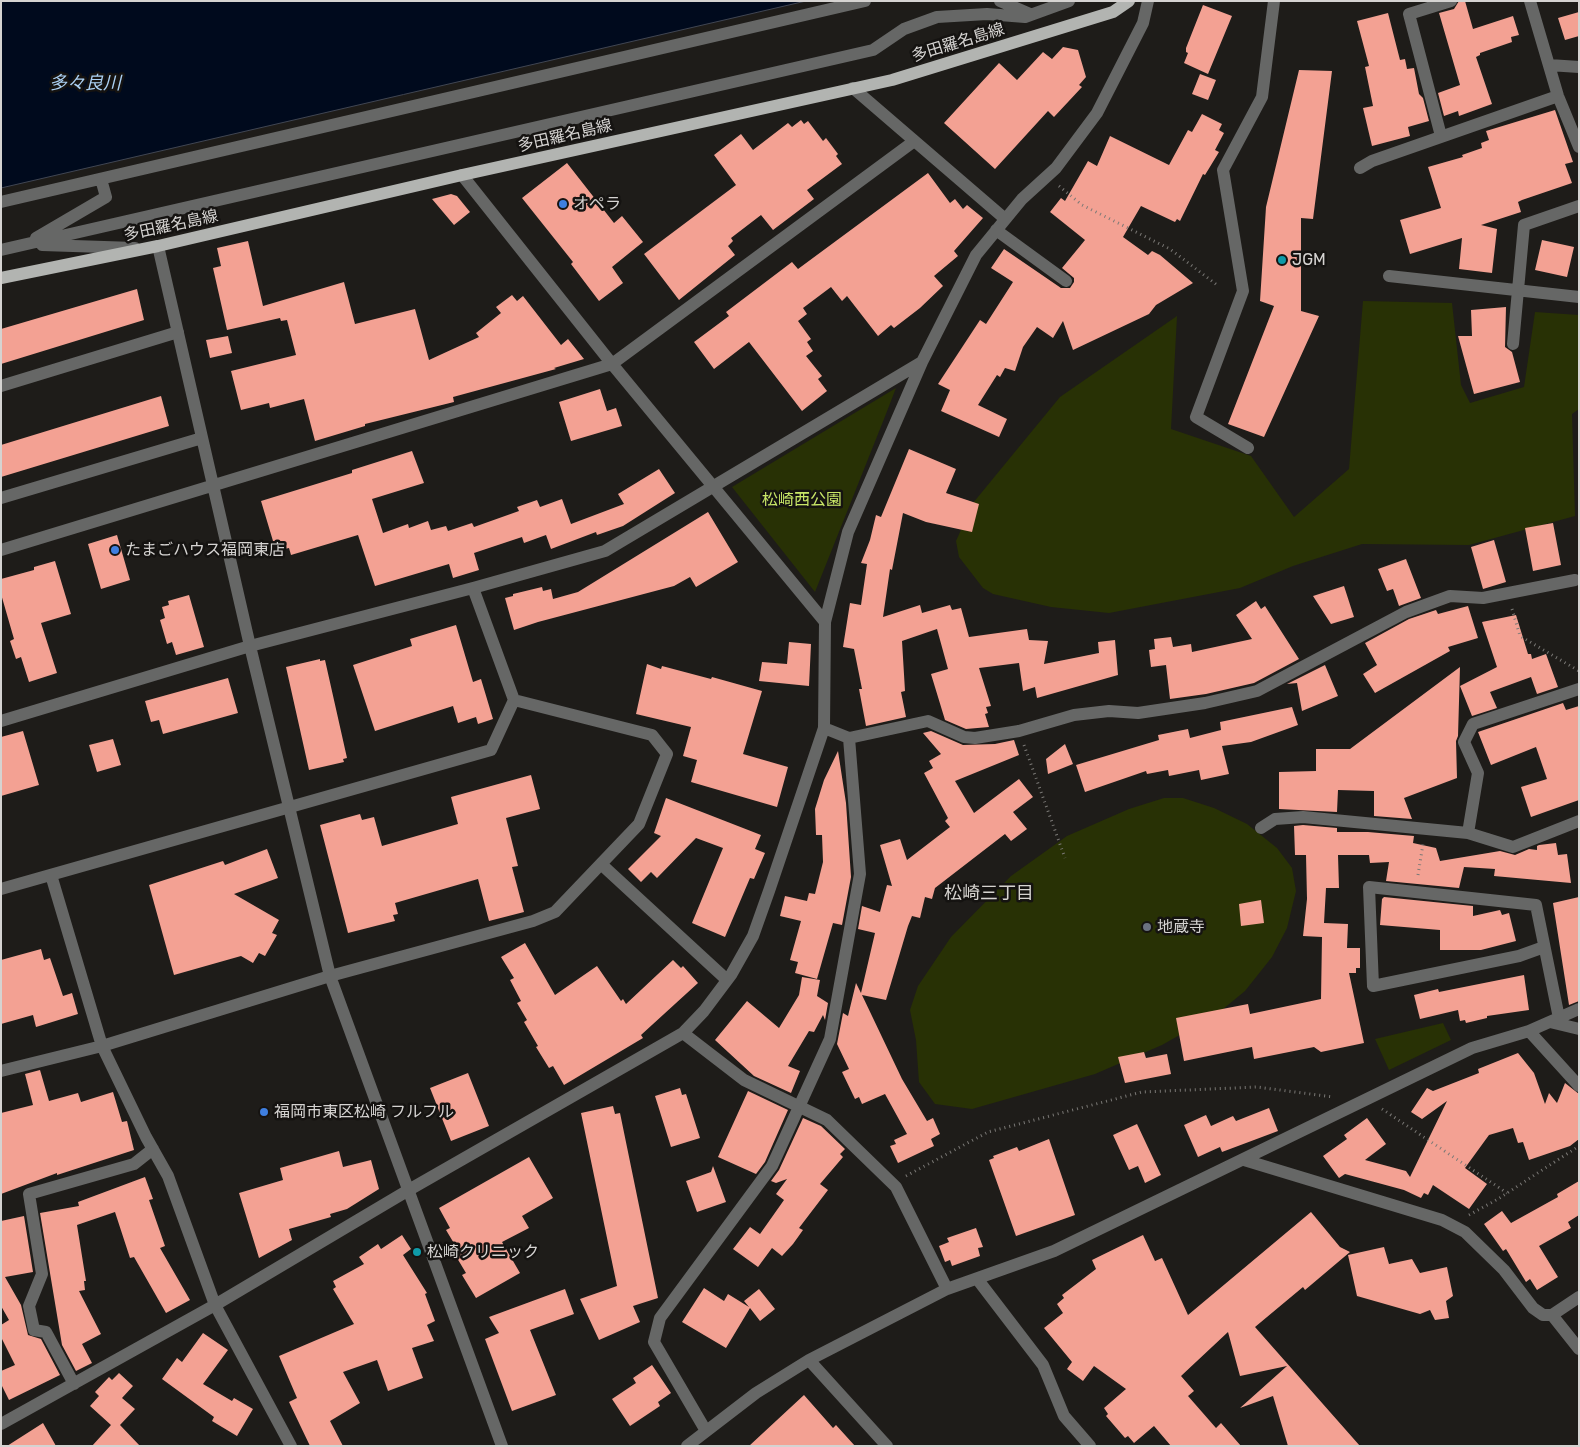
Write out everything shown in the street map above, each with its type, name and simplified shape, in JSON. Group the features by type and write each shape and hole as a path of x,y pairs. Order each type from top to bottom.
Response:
{"main road":[{"name":"多田羅名島線","path":"1,278 158,246 462,175 892,80 1113,12 1129,1"}],"street":[{"path":"1,202 865,1"},
{"path":"1000,1 1032,15"},
{"path":"1,250 874,50 904,29 937,17 986,14 1025,17 1070,1"},
{"path":"1,1424 215,1306 407,1191 683,1033 704,1011 727,980 753,936 824,728 824,622 848,532 922,362 976,255 1004,218 1056,168 1097,113 1143,22 1148,1"},
{"path":"1248,448 1196,418 1243,291 1223,170 1262,97 1274,1"},
{"path":"1441,136 1409,14 1451,1"},
{"path":"1530,1 1558,96 1579,147"},
{"path":"1549,65 1579,67"},
{"path":"853,88 913,142 1004,218"},
{"path":"1360,168 1372,161 1558,96"},
{"path":"1,550 214,487 612,364 913,142"},
{"path":"462,175 612,364 824,622"},
{"path":"26,244 106,197 101,178"},
{"path":"1513,344 1524,225 1579,206"},
{"path":"996,230 1066,281"},
{"path":"26,244 145,248"},
{"path":"158,246 250,646 330,976 407,1191 502,1446"},
{"path":"1389,276 1579,297"},
{"path":"1,386 178,332"},
{"path":"1,721 250,646 473,588 605,551 922,362"},
{"path":"1,498 202,438"},
{"path":"824,728 849,738 928,721 964,737 975,738 1019,731 1074,715 1109,712 1138,713 1205,703 1257,691 1406,612 1450,596 1483,598 1575,580"},
{"path":"1,889 288,806 491,750 514,700 473,588"},
{"path":"1468,833 1478,773 1464,742 1473,724 1579,690"},
{"path":"1,1071 102,1046 330,976 533,922 555,912 640,824 667,754 652,735 514,700"},
{"path":"706,1431 654,1342 660,1318 772,1166 830,1039 860,874 849,738"},
{"path":"1261,828 1276,819 1303,817 1468,833 1513,848 1579,821"},
{"path":"601,864 727,980"},
{"path":"51,875 102,1046 168,1176 215,1306 291,1446"},
{"path":"1544,947 1519,956 1373,986 1369,887 1536,905 1544,947 1554,1020"},
{"path":"686,1446 756,1393 809,1360 947,1289 978,1280 1054,1251 1472,1048 1529,1032 1579,1009"},
{"path":"1554,1020 1579,1029"},
{"path":"1529,1032 1579,1086"},
{"path":"683,1033 744,1080 827,1120 892,1183 947,1289"},
{"path":"74,1384 46,1332 34,1330 29,1306 42,1274 29,1194 134,1164 153,1149"},
{"path":"1244,1160 1451,1224 1465,1232 1504,1270 1533,1308 1543,1315 1552,1315 1579,1296"},
{"path":"978,1280 1043,1365 1064,1416 1090,1446"},
{"path":"1552,1315 1579,1349"},
{"path":"809,1360 887,1446"}],"path":[{"path":"1046,176 1082,205 1170,249 1218,285"},
{"path":"1508,593 1520,636 1579,672"},
{"path":"1019,731 1065,858"},
{"path":"1415,892 1425,829"},
{"path":"892,1183 988,1132 1142,1092 1257,1087 1366,1101 1380,1107 1507,1192"},
{"path":"1451,1224 1507,1192 1579,1146"}],"green space":[{"path":"1363,301 1452,303 1461,385 1470,403 1524,387 1535,312 1579,315 1579,409 1572,414 1575,516 1469,545 1362,544 1293,566 1240,588 1109,613 1051,607 993,594 983,588 959,557 956,541 973,503 1060,397 1177,316 1171,429 1251,456 1294,517 1349,469"},
{"name":"松崎西公園","path":"896,388 884,419 815,592 732,487"},
{"path":"1164,798 1183,798 1214,808 1247,824 1277,848 1292,868 1296,891 1287,928 1272,957 1245,991 1217,1014 1162,1045 1095,1074 972,1109 935,1104 919,1082 916,1040 910,1010 918,986 951,937 1011,876 1067,836 1129,809"},
{"path":"1443,1023 1451,1040 1389,1070 1375,1039"}],"water":[{"name":"多々良川","path":"1,1 806,1 1,188"}],"building":[{"path":"1459,1 1465,1 1473,29 1513,16 1519,35 1511,37 1512,42 1480,53 1476,57 1492,104 1459,116 1458,111 1444,116 1438,93 1460,85 1439,13 1454,9"},
{"path":"1203,5 1232,16 1208,74 1184,63 1188,53 1186,48"},
{"path":"1579,12 1579,36 1565,40 1558,18"},
{"path":"1388,13 1400,60 1405,59 1407,69 1414,68 1419,94 1423,98 1429,121 1408,127 1410,136 1372,146 1363,108 1373,106 1365,67 1369,66 1357,21"},
{"path":"1063,47 1078,50 1086,77 1079,85 1082,87 1054,117 1048,111 995,169 944,123 999,63 1017,80 1043,52 1052,59"},
{"name":"JGM","path":"1299,70 1332,71 1313,219 1301,218 1301,311 1319,316 1264,437 1228,424 1274,306 1260,301 1266,207"},
{"path":"1200,74 1216,80 1208,100 1192,94"},
{"path":"1555,110 1573,162 1565,164 1572,183 1522,200 1518,202 1521,212 1481,225 1497,229 1492,273 1459,269 1462,238 1410,254 1400,220 1441,208 1428,167 1463,157 1462,155 1482,148 1481,143 1489,140 1486,131"},
{"path":"1202,114 1222,124 1219,130 1224,133 1215,150 1219,152 1205,175 1203,174 1180,221 1177,219 1175,222 1141,206 1123,237 1148,255 1152,251 1160,255 1193,283 1156,305 1149,314 1073,350 1063,321 1053,338 1037,327 1023,347 1015,371 1005,368 1000,377 997,375 978,405 1007,419 999,437 941,411 950,390 938,384 980,320 986,324 1013,282 991,268 1004,249 1061,288 1070,288 1074,278 1062,268 1085,240 1050,212 1061,198 1065,201 1088,161 1097,166 1110,136 1169,165 1188,130 1192,132"},
{"path":"801,120 804,124 808,121 823,141 826,138 838,154 836,156 842,164 807,190 814,199 773,230 761,215 731,238 733,241 728,246 735,255 679,300 644,254 736,185 714,155 741,134 753,150 788,123 792,127"},
{"path":"567,163 614,223 622,216 643,242 612,267 623,283 599,301 571,264 573,262 522,198"},
{"path":"928,173 950,203 955,199 963,209 967,205 983,218 954,251 958,256 934,276 943,286 920,308 894,328 891,325 878,336 847,296 842,301 831,287 803,308 807,314 798,321 811,339 807,342 813,351 806,356 822,376 818,379 827,391 802,411 749,342 714,369 694,342 729,316 726,312 792,262 798,269"},
{"path":"451,194 457,196 470,212 454,225 432,199"},
{"path":"1542,240 1574,247 1567,277 1535,270"},
{"path":"248,241 263,306 344,282 355,324 415,309 429,360 479,337 476,333 501,313 496,307 512,295 517,301 523,296 561,345 568,339 584,359 554,368 556,369 453,397 454,402 365,424 365,426 315,441 304,399 270,408 269,403 241,410 231,371 296,355 287,320 281,321 280,318 227,330 213,268 221,266 217,248"},
{"path":"137,289 144,320 1,364 1,329"},
{"path":"1506,307 1505,347 1512,352 1520,382 1474,394 1458,336 1472,336 1471,310"},
{"path":"228,336 232,353 210,358 206,340"},
{"path":"600,389 607,411 616,408 622,426 571,441 559,402"},
{"path":"161,396 169,426 1,477 1,445"},
{"path":"909,449 956,469 946,493 979,504 972,532 926,522 903,513 892,570 890,569 883,617 920,605 922,613 950,605 952,610 961,608 969,637 1027,629 1029,640 1048,641 1044,664 1099,653 1098,642 1115,640 1118,675 1037,698 1035,687 1023,691 1019,663 979,668 991,706 986,707 988,713 985,714 989,727 966,729 945,720 931,674 948,669 937,629 902,641 905,691 901,692 906,717 866,726 859,689 862,689 854,649 843,647 850,603 861,605 867,564 861,563 870,540 876,515 881,517"},
{"path":"412,451 424,483 372,499 383,533 408,524 409,528 428,521 431,530 446,526 448,531 472,523 474,527 519,511 517,507 537,500 540,507 562,499 571,524 624,504 618,494 659,469 675,493 623,526 597,535 596,532 551,549 546,535 524,543 522,537 474,553 479,570 453,578 449,564 375,586 358,535 291,555 289,548 276,551 261,501 352,473 352,470"},
{"path":"708,512 738,562 696,587 690,577 674,586 514,630 505,598 513,596 513,594 542,587 543,591 551,589 553,599 578,592"},
{"path":"1553,523 1561,565 1533,571 1525,528"},
{"path":"117,535 130,580 101,589 88,544"},
{"path":"1494,540 1506,582 1483,589 1471,547"},
{"path":"1406,559 1421,598 1399,606 1393,589 1387,591 1378,569"},
{"path":"55,561 71,614 41,623 57,673 29,682 21,657 16,659 10,641 14,639 1,594 1,579 34,570 34,567"},
{"path":"1344,586 1354,617 1331,624 1313,596"},
{"path":"189,595 204,647 176,655 172,642 167,644 160,620 165,618 162,607 169,605 168,601"},
{"path":"1256,601 1261,609 1265,606 1299,659 1254,683 1206,694 1170,699 1166,665 1151,667 1149,650 1155,649 1154,639 1171,637 1173,647 1191,644 1192,652 1252,639 1236,615"},
{"path":"1468,606 1478,638 1448,647 1450,651 1375,693 1363,674 1377,665 1365,643 1409,619 1436,610 1438,614"},
{"path":"1516,615 1528,654 1531,654 1532,659 1546,654 1558,687 1537,694 1531,677 1490,692 1497,708 1472,716 1460,686 1497,667 1482,622"},
{"path":"456,625 473,682 481,679 493,719 478,724 476,717 458,723 453,706 375,731 353,665 412,646 410,639"},
{"path":"789,642 811,644 809,686 759,681 762,662 787,664"},
{"path":"320,659 320,661 325,660 347,758 343,759 344,762 309,770 286,667"},
{"path":"647,664 661,669 662,666 711,679 712,677 762,691 743,754 788,767 777,807 691,782 697,760 683,756 691,727 636,714"},
{"path":"1325,665 1338,696 1302,711 1297,683 1287,684"},
{"path":"1460,667 1458,736 1456,741 1457,778 1404,798 1412,819 1374,816 1374,791 1338,790 1337,812 1279,809 1279,772 1316,771 1316,749 1350,749"},
{"path":"228,678 238,713 163,734 159,720 151,722 145,701"},
{"path":"1563,703 1566,710 1579,706 1579,800 1531,817 1521,787 1547,779 1536,747 1491,765 1478,732"},
{"path":"1292,707 1298,725 1251,742 1222,746 1229,774 1201,780 1199,770 1169,776 1168,770 1147,774 1146,771 1085,792 1076,765 1159,740 1158,735 1188,729 1190,738 1221,730 1220,722"},
{"path":"23,731 39,785 1,796 1,737"},
{"path":"931,731 963,745 995,744 1014,740 1019,755 955,781 974,813 1019,779 1033,797 1013,812 1027,829 1011,841 1005,834 935,888 932,899 925,897 920,918 912,916 908,926 886,1000 862,995 902,1079 927,1121 933,1118 940,1134 931,1139 934,1146 898,1163 890,1146 896,1144 894,1140 907,1134 885,1094 862,1104 859,1097 855,1099 842,1072 849,1069 837,1044 843,1013 848,1016 856,983 861,993 875,933 858,929 862,906 880,912 887,885 892,886 880,845 900,839 907,860 950,827 945,821 948,818 924,773 933,768 929,761 941,754 923,733"},
{"path":"113,739 121,765 97,772 89,745"},
{"path":"1065,744 1073,764 1048,774 1046,759"},
{"path":"838,751 846,803 851,877 842,925 833,923 817,979 795,973 798,962 790,960 801,921 780,916 785,896 807,901 809,893 815,894 823,862 822,835 816,835 815,809 824,780"},
{"path":"531,775 540,809 506,818 518,866 512,867 524,912 489,921 478,879 395,903 398,914 393,915 395,921 348,933 320,825 360,814 362,820 374,817 382,846 458,824 451,797"},
{"path":"666,798 761,835 755,849 765,853 754,879 750,878 725,937 692,923 723,848 696,838 657,878 651,872 641,882 628,869 661,836 654,833"},
{"path":"1294,826 1337,828 1337,832 1368,832 1414,836 1413,843 1436,848 1440,861 1500,851 1515,855 1529,849 1537,850 1539,845 1556,843 1558,855 1567,854 1571,883 1494,876 1495,869 1464,867 1459,888 1386,881 1389,862 1370,863 1369,855 1338,855 1339,888 1326,888 1324,923 1348,924 1347,948 1360,948 1360,968 1356,968 1356,973 1349,973 1364,1043 1321,1052 1314,1047 1254,1059 1252,1047 1184,1061 1176,1018 1248,1004 1250,1014 1321,999 1322,937 1303,936 1307,899 1306,855 1295,855"},
{"path":"267,849 278,878 234,894 279,920 272,933 277,935 265,956 259,953 253,963 241,956 174,975 149,885 223,861 225,865"},
{"path":"1384,897 1473,906 1473,916 1500,910 1502,915 1509,913 1516,941 1481,950 1440,950 1440,930 1380,925 1382,899"},
{"path":"1579,897 1579,1001 1569,1005 1553,903"},
{"path":"1261,900 1264,923 1241,926 1239,904"},
{"path":"525,943 555,995 597,966 621,1001 623,999 626,1004 673,960 681,968 683,966 698,983 641,1035 643,1038 564,1085 553,1066 549,1068 536,1047 538,1046 524,1022 527,1020 517,1003 521,1001 510,980 514,978 501,957"},
{"path":"41,949 44,960 50,958 63,996 72,993 78,1014 36,1027 33,1015 1,1024 1,960"},
{"path":"1524,975 1529,1010 1487,1016 1487,1018 1466,1023 1465,1020 1460,1021 1458,1010 1420,1019 1414,995 1438,989 1439,992"},
{"path":"802,977 820,980 817,996 828,1003 825,1020 823,1015 814,1032 809,1031 788,1066 800,1071 791,1093 754,1076 715,1040 747,1001 779,1028 799,995"},
{"path":"1144,1052 1146,1058 1167,1054 1171,1074 1125,1083 1118,1057"},
{"path":"1518,1053 1534,1073 1545,1104 1549,1093 1557,1103 1565,1083 1579,1094 1579,1139 1570,1146 1529,1160 1523,1142 1518,1143 1513,1128 1489,1135 1465,1168 1487,1184 1469,1209 1433,1185 1428,1195 1424,1193 1421,1198 1404,1190 1345,1174 1339,1178 1323,1156 1347,1139 1344,1135 1367,1118 1386,1144 1365,1160 1406,1171 1410,1177 1447,1101 1422,1119 1411,1112 1427,1088 1433,1091 1479,1073 1478,1069"},
{"path":"40,1070 49,1101 78,1093 81,1102 113,1092 122,1122 127,1121 134,1150 57,1175 57,1173 1,1194 1,1113 33,1105 25,1074"},
{"path":"468,1073 489,1126 451,1141 430,1088"},
{"path":"680,1088 682,1095 686,1094 700,1138 671,1147 655,1096"},
{"path":"748,1091 788,1110 765,1162 756,1174 718,1157"},
{"path":"613,1106 615,1114 620,1113 658,1298 633,1306 640,1322 599,1340 580,1299 617,1286 581,1113"},
{"path":"1269,1108 1278,1131 1222,1152 1220,1147 1198,1157 1184,1125 1206,1115 1211,1126 1233,1116 1236,1121"},
{"path":"803,1118 821,1126 845,1149 840,1154 843,1157 820,1184 828,1190 799,1228 803,1230 793,1244 782,1256 772,1248 758,1267 733,1249 750,1227 760,1234 784,1200 776,1194 787,1179 776,1183 771,1181 779,1170"},
{"path":"1137,1124 1161,1175 1145,1183 1138,1166 1129,1170 1113,1135"},
{"path":"1049,1139 1075,1215 1016,1236 989,1160 994,1158 993,1156 1017,1147 1019,1151"},
{"path":"339,1151 343,1167 371,1160 379,1189 347,1209 330,1214 331,1217 289,1229 292,1240 259,1258 239,1193 283,1180 280,1168"},
{"path":"529,1157 553,1198 522,1216 529,1228 502,1242 520,1273 476,1298 462,1275 466,1273 457,1258 461,1255 446,1230 450,1228 439,1208"},
{"path":"713,1166 726,1202 697,1212 686,1181 711,1172"},
{"path":"145,1177 153,1199 149,1200 165,1246 160,1248 190,1300 166,1313 134,1257 130,1258 115,1212 77,1225 86,1281 84,1281 85,1290 79,1291 101,1334 82,1344 92,1363 76,1371 62,1345 40,1213 79,1206 78,1202"},
{"path":"1579,1181 1579,1215 1568,1222 1571,1228 1539,1246 1558,1277 1537,1290 1530,1279 1526,1282 1506,1249 1503,1251 1484,1224 1502,1211 1511,1223 1558,1197 1557,1194"},
{"path":"1311,1212 1340,1247 1350,1252 1305,1290 1303,1287 1255,1327 1360,1446 1288,1446 1273,1396 1240,1408 1287,1366 1240,1376 1228,1332 1181,1376 1194,1391 1188,1396 1216,1428 1221,1423 1241,1446 1171,1446 1154,1426 1134,1443 1128,1436 1125,1438 1106,1416 1108,1414 1104,1408 1126,1389 1094,1366 1083,1381 1067,1369 1072,1362 1044,1328 1063,1313 1057,1304 1064,1298 1062,1295 1096,1269 1092,1260 1143,1235 1155,1261 1162,1258 1188,1315"},
{"path":"24,1216 33,1272 5,1277 21,1305 28,1335 41,1339 60,1375 9,1400 1,1384 1,1371 15,1365 1,1337 1,1325 9,1320 1,1306 1,1221"},
{"path":"976,1228 983,1247 978,1248 980,1256 952,1266 950,1260 945,1262 939,1246 949,1242 947,1238"},
{"path":"402,1235 411,1249 403,1255 427,1293 425,1294 435,1321 427,1325 434,1341 412,1348 423,1378 388,1391 377,1360 343,1372 360,1403 330,1421 343,1446 310,1446 289,1402 297,1398 279,1356 354,1324 333,1289 336,1287 333,1281 364,1264 359,1257 378,1244 381,1249"},
{"path":"1384,1247 1389,1264 1412,1259 1420,1273 1447,1267 1453,1296 1446,1301 1449,1318 1435,1320 1430,1310 1420,1314 1357,1296 1348,1255"},
{"path":"704,1288 724,1301 728,1294 749,1307 744,1301 759,1289 775,1309 760,1321 750,1308 726,1348 682,1322"},
{"path":"565,1289 574,1314 530,1330 556,1395 512,1411 485,1339 499,1333 489,1317"},
{"path":"203,1333 228,1350 203,1384 232,1401 234,1398 253,1409 237,1436 212,1421 214,1417 162,1379 177,1358 182,1362"},
{"path":"652,1365 671,1393 658,1402 660,1406 630,1426 612,1399 636,1383 633,1378"},
{"path":"119,1373 133,1386 122,1398 135,1409 120,1425 140,1446 92,1446 111,1425 90,1406 99,1396 95,1392 109,1377 112,1380"},
{"path":"804,1395 833,1428 836,1425 855,1446 749,1446"},
{"path":"43,1423 56,1446 7,1446"}],"place":[{"name":"オペラ","path":"563,204"},
{"name":"JGM","path":"1282,260"},
{"name":"たまごハウス福岡東店","path":"115,550"},
{"name":"地蔵寺","path":"1147,927"},
{"name":"福岡市東区松崎 フルフル","path":"264,1112"},
{"name":"松崎クリニック","path":"417,1252"}],"district":[{"name":"松崎三丁目","path":"989,894"}]}
